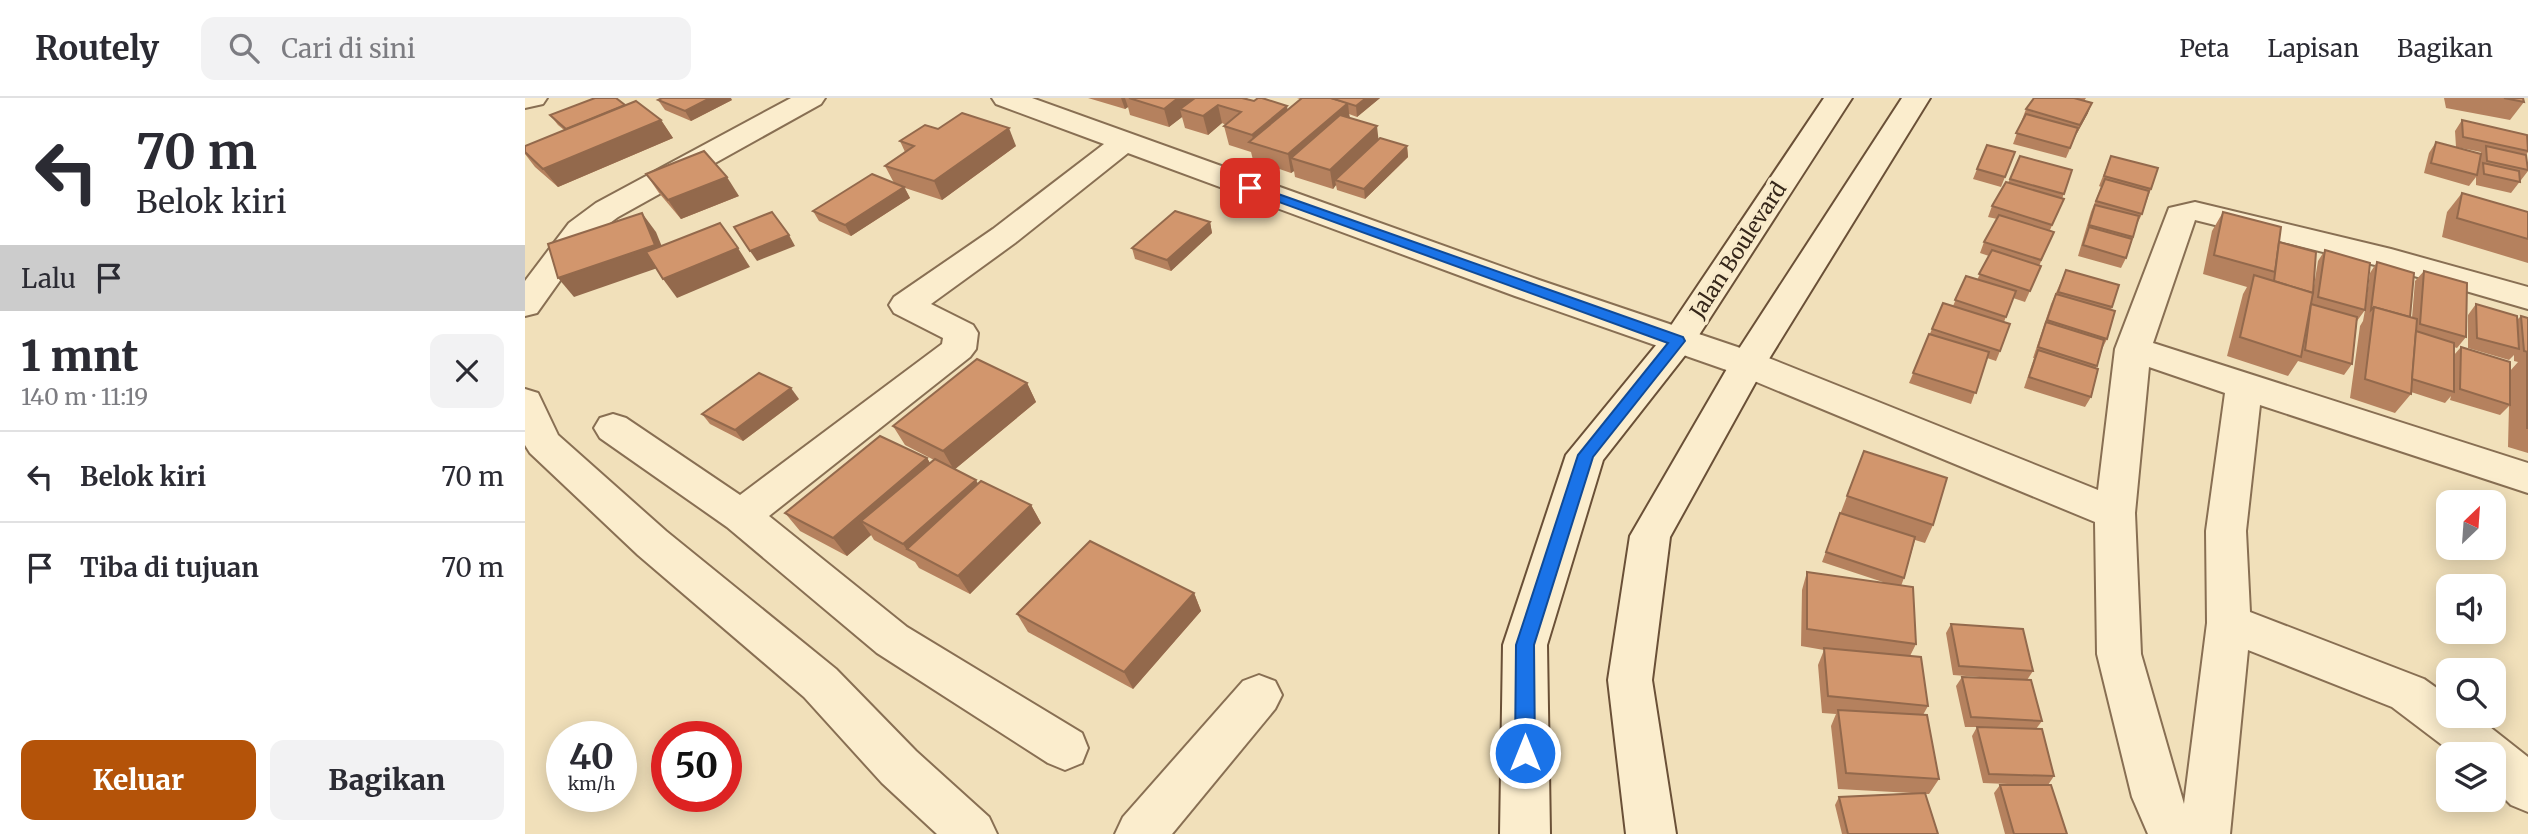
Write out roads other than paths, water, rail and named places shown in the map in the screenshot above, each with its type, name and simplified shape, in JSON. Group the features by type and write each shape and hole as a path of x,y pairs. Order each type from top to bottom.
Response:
{"street":[{"path":"525,100 533,98"},
{"path":"525,305 580,230 607,210 811,98"},
{"path":"1006,98 1748,364 2115,513"},
{"name":"Jalan Boulevard","path":"1525,834 1525,645 1585,455 1678,341 1838,98"},
{"path":"1651,834 1630,680 1650,536 1748,364 1916,98"},
{"path":"741,516 837,445 958,349 961,333 905,305 1004,236 1124,142"},
{"path":"2173,834 2156,797 2119,654 2115,513 2133,349 2181,215 2195,211 2391,259 2528,298"},
{"path":"2133,349 2528,478"},
{"path":"2205,834 2229,623 2227,531 2244,386"},
{"path":"525,402 543,443 652,543 820,683 899,766 972,834"},
{"path":"613,428 741,516 892,640 1065,748"},
{"path":"2229,623 2408,692 2475,742"},
{"path":"1140,834 1259,695"},
{"path":"2506,768 2528,789"}]}
